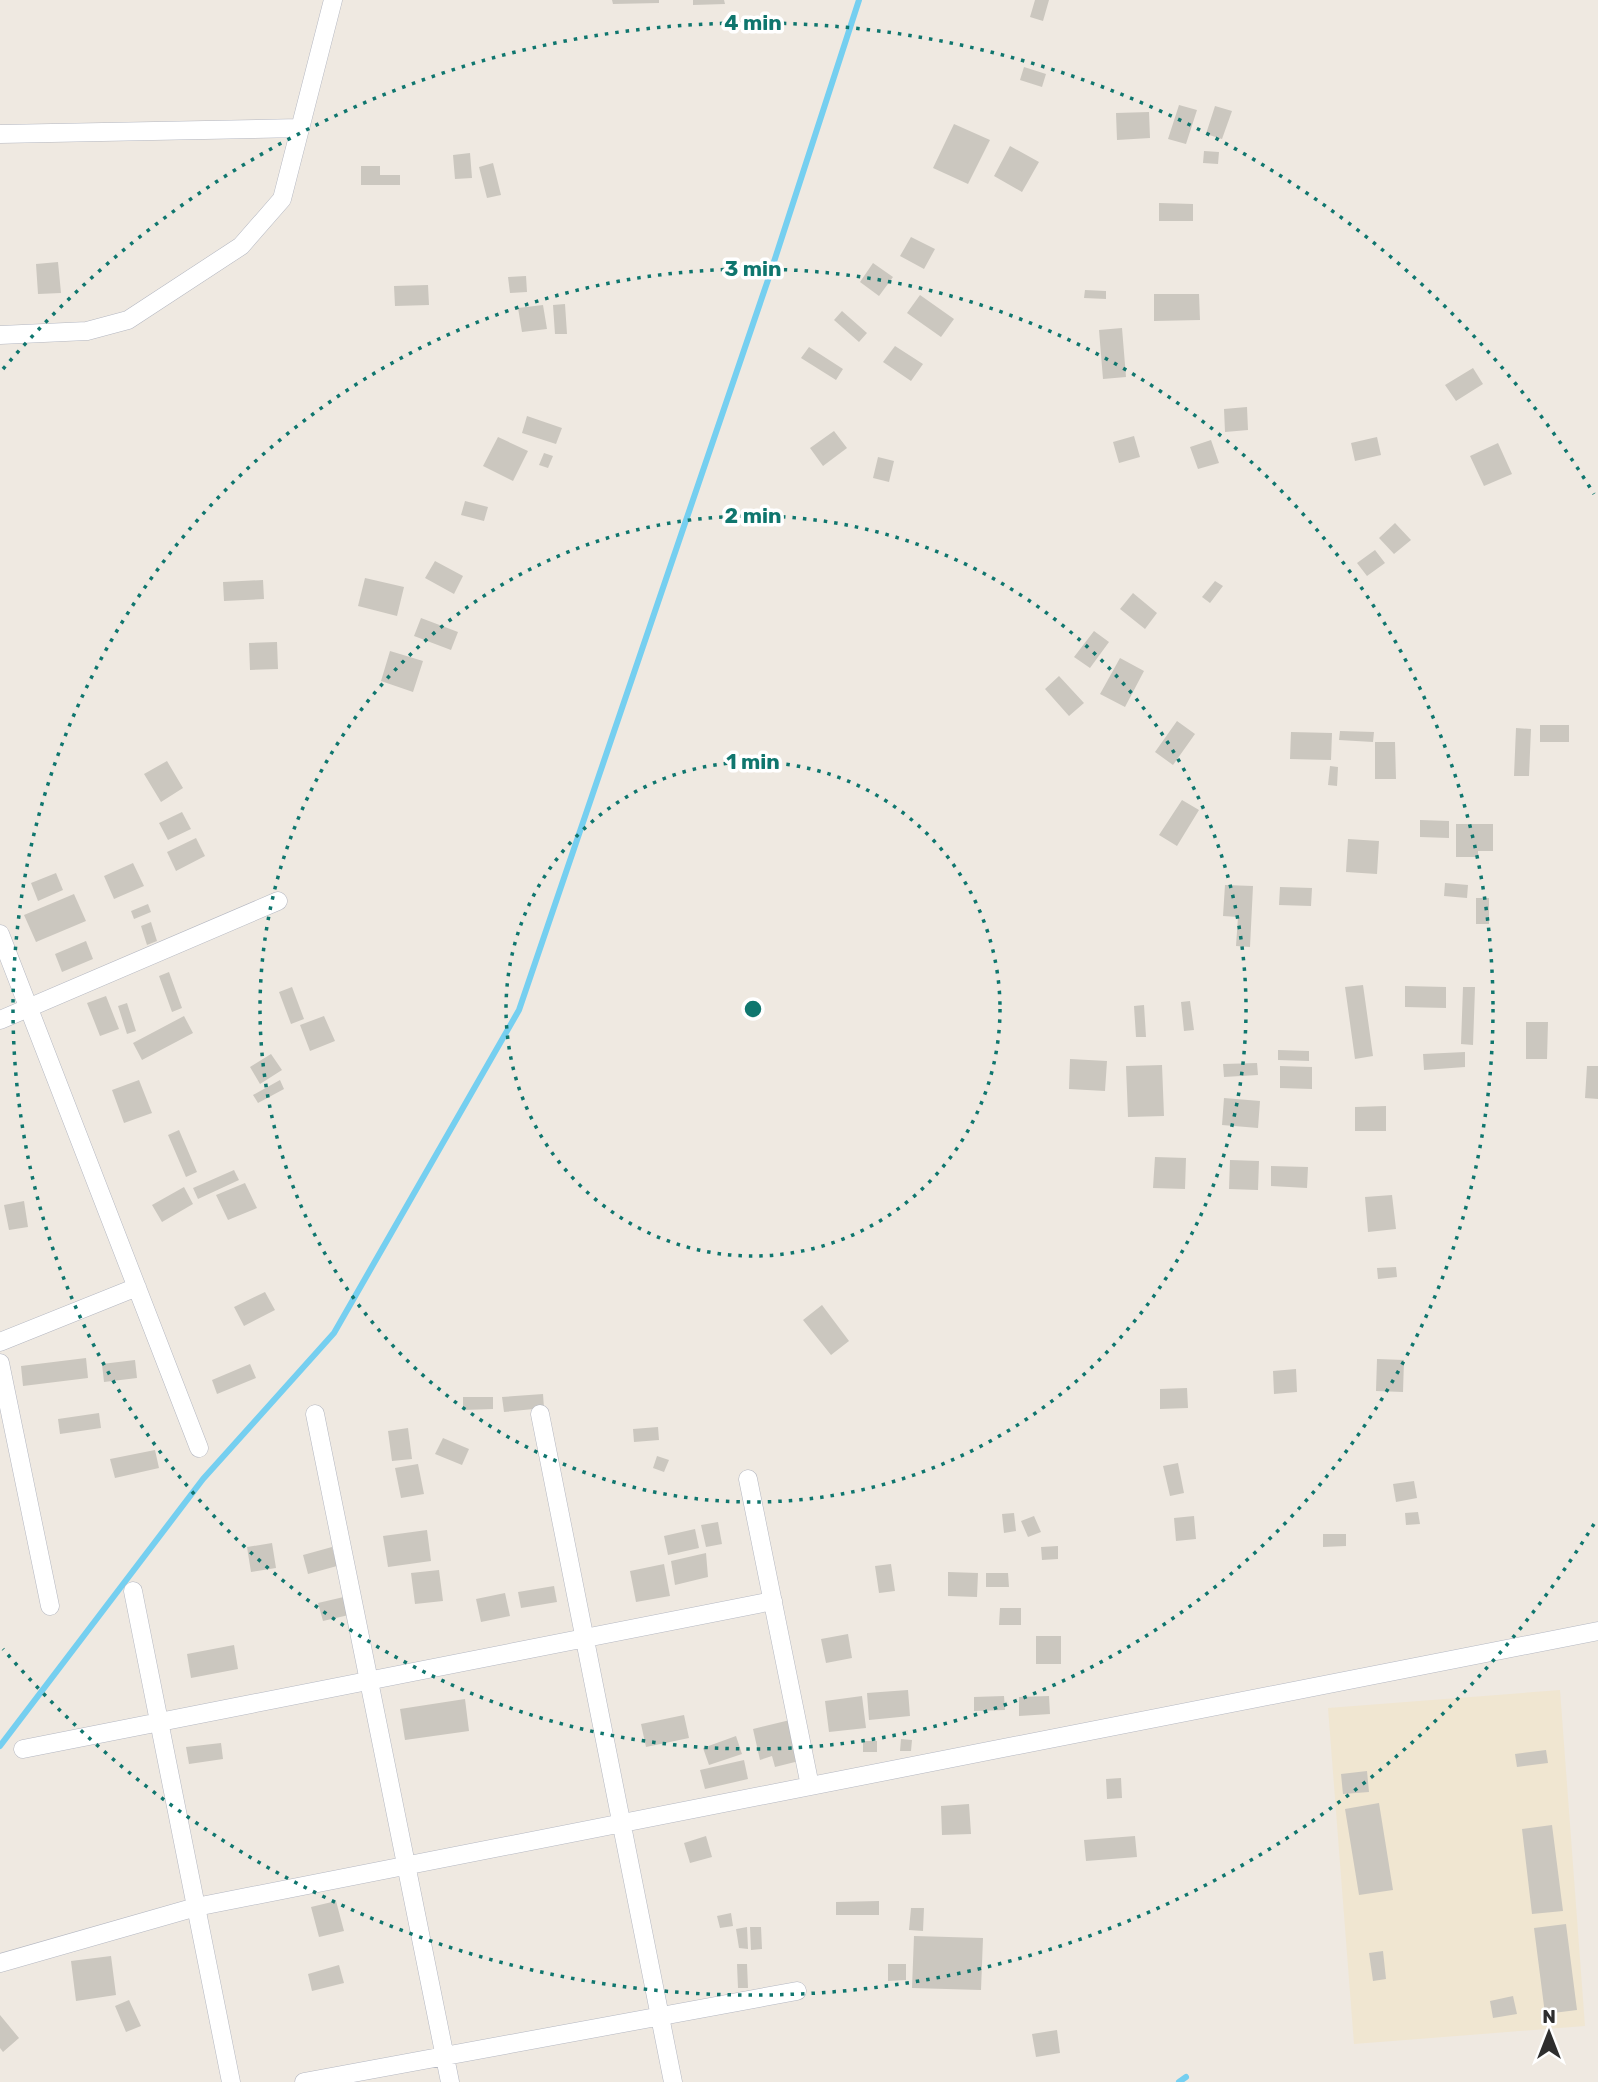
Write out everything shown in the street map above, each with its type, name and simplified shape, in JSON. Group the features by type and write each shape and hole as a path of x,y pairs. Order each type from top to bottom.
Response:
{"street":[{"path":"0,335 87,331 128,320 240,246 282,199 333,0"},
{"path":"0,134 300,128"},
{"path":"0,1020 278,901"},
{"path":"0,934 199,1448"},
{"path":"0,1342 137,1287"},
{"path":"0,1363 50,1606"},
{"path":"315,1414 450,2082"},
{"path":"540,1415 673,2082"},
{"path":"748,1479 810,1786"},
{"path":"133,1591 231,2082"},
{"path":"23,1749 773,1601"},
{"path":"0,1963 196,1907 1598,1631"},
{"path":"303,2082 797,1991"}],"shaded area":[{"path":"1560,1690 1585,2026 1354,2044 1328,1708"}],"building":[{"path":"612,0 659,0 659,3 613,4"},
{"path":"693,0 724,0 725,4 693,5"},
{"path":"1035,0 1049,0 1043,21 1030,17"},
{"path":"1024,67 1046,74 1042,87 1020,80"},
{"path":"1179,105 1197,110 1186,144 1168,139"},
{"path":"1215,106 1232,111 1222,139 1206,134"},
{"path":"1149,112 1150,138 1117,140 1116,113"},
{"path":"954,124 990,140 968,184 933,168"},
{"path":"1010,146 1039,162 1022,192 994,176"},
{"path":"1204,151 1219,152 1218,164 1203,163"},
{"path":"470,153 472,178 455,179 453,155"},
{"path":"493,163 501,195 487,198 479,167"},
{"path":"361,166 380,166 380,175 400,175 400,185 361,185"},
{"path":"1159,203 1193,204 1193,221 1159,221"},
{"path":"911,237 935,249 924,269 900,256"},
{"path":"58,262 61,293 38,294 36,264"},
{"path":"873,263 893,277 879,296 860,282"},
{"path":"526,276 527,292 510,293 508,277"},
{"path":"428,285 429,305 395,306 394,286"},
{"path":"1085,290 1106,291 1106,299 1084,298"},
{"path":"1154,294 1199,294 1200,320 1154,321"},
{"path":"920,295 954,319 941,337 907,313"},
{"path":"565,304 567,334 555,334 553,305"},
{"path":"543,305 547,329 522,332 518,308"},
{"path":"842,311 867,333 859,342 834,320"},
{"path":"1122,328 1126,377 1103,379 1099,330"},
{"path":"895,346 923,364 911,381 883,362"},
{"path":"809,347 843,369 836,380 801,358"},
{"path":"1473,368 1483,384 1456,401 1445,385"},
{"path":"1247,407 1248,430 1225,432 1224,409"},
{"path":"527,416 562,428 556,444 522,433"},
{"path":"834,431 847,448 823,466 810,448"},
{"path":"1134,436 1140,457 1119,463 1113,442"},
{"path":"498,437 528,451 513,481 483,466"},
{"path":"1377,437 1381,455 1355,461 1351,443"},
{"path":"1211,440 1219,463 1198,469 1190,447"},
{"path":"1498,443 1512,474 1484,486 1470,456"},
{"path":"544,453 553,456 548,468 539,465"},
{"path":"878,457 894,461 889,482 873,478"},
{"path":"465,501 488,507 484,521 461,515"},
{"path":"1395,523 1411,540 1394,554 1379,538"},
{"path":"1375,550 1385,563 1367,576 1357,563"},
{"path":"435,561 463,576 454,594 425,578"},
{"path":"365,578 404,587 397,616 358,606"},
{"path":"263,580 264,599 224,601 223,582"},
{"path":"1215,581 1223,586 1210,603 1202,597"},
{"path":"1133,593 1157,613 1145,629 1120,609"},
{"path":"421,618 458,632 451,650 414,636"},
{"path":"1094,631 1109,642 1090,668 1074,657"},
{"path":"277,642 278,669 250,670 249,643"},
{"path":"390,651 423,661 413,692 381,681"},
{"path":"1120,658 1144,671 1125,707 1100,694"},
{"path":"1059,676 1084,703 1069,716 1045,689"},
{"path":"1177,721 1195,734 1173,765 1155,752"},
{"path":"1540,725 1569,725 1569,742 1540,742"},
{"path":"1516,728 1531,729 1529,776 1514,776"},
{"path":"1340,731 1374,732 1373,742 1339,740"},
{"path":"1291,732 1332,733 1331,760 1290,759"},
{"path":"1375,742 1395,742 1396,779 1375,779"},
{"path":"167,761 183,788 161,802 144,774"},
{"path":"1330,766 1338,767 1337,786 1328,785"},
{"path":"1182,800 1199,810 1177,846 1159,835"},
{"path":"182,812 191,829 168,840 159,823"},
{"path":"1420,820 1449,821 1449,838 1420,837"},
{"path":"1456,824 1493,824 1493,851 1478,851 1478,857 1456,857"},
{"path":"196,838 205,856 176,871 167,852"},
{"path":"1348,839 1379,841 1377,874 1346,872"},
{"path":"133,863 144,886 114,899 104,876"},
{"path":"56,873 63,890 38,901 31,883"},
{"path":"1445,883 1468,885 1467,898 1444,896"},
{"path":"1225,885 1253,886 1250,947 1236,946 1238,917 1223,916"},
{"path":"1280,887 1312,888 1311,906 1279,905"},
{"path":"74,894 86,921 36,942 24,915"},
{"path":"1476,898 1489,898 1489,924 1476,924"},
{"path":"148,904 151,912 134,919 131,911"},
{"path":"151,922 157,941 147,945 141,926"},
{"path":"86,941 93,959 62,972 55,954"},
{"path":"169,972 182,1008 172,1012 159,976"},
{"path":"1363,985 1373,1056 1355,1059 1345,987"},
{"path":"1405,986 1446,987 1446,1008 1405,1007"},
{"path":"292,987 304,1019 291,1024 279,992"},
{"path":"1463,987 1475,987 1473,1045 1461,1044"},
{"path":"106,996 119,1029 100,1036 87,1003"},
{"path":"1190,1001 1194,1030 1184,1031 1181,1002"},
{"path":"127,1003 136,1031 127,1034 118,1006"},
{"path":"1144,1005 1146,1037 1136,1037 1134,1006"},
{"path":"184,1016 193,1033 142,1060 133,1043"},
{"path":"324,1016 335,1041 310,1051 300,1025"},
{"path":"1526,1022 1548,1022 1547,1059 1526,1059"},
{"path":"1278,1050 1309,1051 1309,1061 1278,1060"},
{"path":"1465,1052 1465,1067 1424,1070 1423,1054"},
{"path":"271,1054 282,1070 260,1084 250,1067"},
{"path":"1070,1059 1107,1061 1105,1091 1069,1089"},
{"path":"1257,1063 1258,1075 1224,1077 1223,1064"},
{"path":"1162,1065 1164,1116 1128,1117 1126,1066"},
{"path":"1280,1066 1312,1067 1312,1089 1280,1088"},
{"path":"1587,1066 1598,1066 1598,1099 1585,1098"},
{"path":"139,1080 152,1113 124,1123 112,1090"},
{"path":"280,1080 284,1089 258,1103 253,1095"},
{"path":"1224,1098 1260,1101 1258,1128 1222,1125"},
{"path":"1386,1106 1386,1131 1355,1131 1355,1107"},
{"path":"179,1130 197,1172 186,1177 168,1135"},
{"path":"1155,1157 1186,1158 1185,1189 1153,1188"},
{"path":"1230,1160 1259,1161 1258,1190 1229,1189"},
{"path":"1271,1166 1308,1167 1307,1188 1271,1186"},
{"path":"234,1170 239,1180 198,1199 193,1188"},
{"path":"245,1183 257,1208 228,1220 216,1195"},
{"path":"184,1187 193,1204 162,1222 152,1205"},
{"path":"1392,1195 1396,1229 1368,1232 1365,1197"},
{"path":"24,1201 28,1227 9,1230 4,1205"},
{"path":"1396,1267 1397,1277 1378,1279 1377,1268"},
{"path":"265,1292 275,1310 244,1326 234,1307"},
{"path":"822,1305 849,1341 831,1355 803,1320"},
{"path":"86,1358 88,1378 23,1386 21,1366"},
{"path":"1377,1359 1404,1360 1403,1392 1376,1391"},
{"path":"135,1360 137,1378 104,1382 102,1364"},
{"path":"250,1364 256,1378 217,1394 212,1380"},
{"path":"1296,1369 1297,1392 1274,1394 1273,1371"},
{"path":"1187,1388 1188,1408 1160,1409 1160,1389"},
{"path":"543,1394 544,1408 504,1412 502,1397"},
{"path":"463,1397 493,1397 493,1409 463,1410"},
{"path":"99,1413 101,1428 60,1434 58,1419"},
{"path":"658,1427 659,1440 634,1442 633,1429"},
{"path":"408,1428 412,1459 392,1461 388,1431"},
{"path":"443,1438 469,1449 462,1465 435,1454"},
{"path":"155,1450 159,1468 115,1478 110,1459"},
{"path":"657,1456 669,1460 664,1472 653,1468"},
{"path":"1178,1463 1184,1493 1170,1496 1163,1466"},
{"path":"418,1464 424,1494 401,1498 395,1468"},
{"path":"1414,1481 1417,1498 1396,1502 1393,1484"},
{"path":"1418,1512 1420,1524 1406,1525 1405,1513"},
{"path":"1014,1513 1016,1531 1004,1533 1002,1514"},
{"path":"1034,1516 1041,1532 1028,1537 1021,1521"},
{"path":"1194,1516 1196,1539 1176,1541 1174,1518"},
{"path":"718,1522 722,1544 706,1547 701,1525"},
{"path":"695,1529 699,1548 668,1555 664,1536"},
{"path":"427,1530 431,1561 388,1567 383,1536"},
{"path":"1323,1534 1346,1534 1346,1546 1323,1547"},
{"path":"272,1543 276,1568 251,1572 247,1547"},
{"path":"1058,1546 1058,1559 1042,1560 1041,1547"},
{"path":"332,1547 337,1566 308,1574 303,1555"},
{"path":"706,1553 708,1577 675,1585 671,1561"},
{"path":"664,1564 670,1596 636,1602 630,1571"},
{"path":"891,1564 895,1591 879,1593 875,1566"},
{"path":"439,1570 443,1601 415,1604 411,1573"},
{"path":"948,1572 978,1573 977,1597 948,1596"},
{"path":"986,1573 1008,1573 1009,1587 986,1587"},
{"path":"554,1586 557,1602 521,1608 518,1592"},
{"path":"505,1593 510,1616 481,1622 476,1599"},
{"path":"348,1596 353,1614 323,1621 318,1603"},
{"path":"1000,1608 1021,1608 1021,1625 999,1625"},
{"path":"848,1634 852,1658 826,1663 821,1639"},
{"path":"1036,1636 1061,1636 1061,1664 1036,1664"},
{"path":"234,1645 238,1669 191,1678 187,1654"},
{"path":"908,1690 910,1716 869,1720 867,1693"},
{"path":"862,1696 866,1728 829,1732 825,1701"},
{"path":"1004,1696 1005,1710 974,1711 974,1697"},
{"path":"1049,1696 1050,1714 1019,1716 1019,1697"},
{"path":"465,1699 469,1731 405,1740 400,1709"},
{"path":"684,1715 689,1738 646,1747 641,1724"},
{"path":"790,1720 799,1761 775,1767 772,1756 760,1760 753,1729"},
{"path":"736,1736 742,1754 709,1765 703,1748"},
{"path":"901,1739 912,1740 911,1751 900,1751"},
{"path":"863,1741 877,1741 877,1752 863,1752"},
{"path":"221,1743 223,1759 189,1764 186,1747"},
{"path":"1546,1750 1548,1763 1517,1767 1515,1754"},
{"path":"744,1760 748,1779 705,1789 700,1770"},
{"path":"1367,1771 1369,1792 1343,1794 1341,1774"},
{"path":"1121,1778 1122,1798 1107,1799 1106,1779"},
{"path":"1379,1803 1393,1890 1359,1895 1345,1809"},
{"path":"969,1804 971,1834 942,1835 941,1806"},
{"path":"1552,1825 1563,1911 1532,1914 1522,1829"},
{"path":"706,1836 712,1857 690,1863 684,1843"},
{"path":"1135,1836 1137,1857 1086,1861 1084,1840"},
{"path":"336,1901 344,1931 319,1937 311,1907"},
{"path":"879,1901 879,1915 836,1915 836,1902"},
{"path":"911,1908 924,1908 923,1931 909,1930"},
{"path":"731,1913 733,1926 720,1928 717,1916"},
{"path":"1566,1924 1577,2010 1545,2014 1534,1928"},
{"path":"747,1927 748,1949 739,1948 736,1929"},
{"path":"750,1927 761,1927 762,1949 751,1950"},
{"path":"914,1936 983,1938 981,1990 912,1988"},
{"path":"1383,1951 1386,1979 1373,1981 1369,1953"},
{"path":"111,1956 116,1995 76,2001 71,1961"},
{"path":"737,1964 747,1964 748,1988 738,1988"},
{"path":"888,1964 906,1964 906,1980 888,1981"},
{"path":"339,1965 344,1983 312,1991 308,1974"},
{"path":"1513,1996 1517,2014 1493,2018 1490,2001"},
{"path":"129,2000 141,2026 126,2032 115,2006"},
{"path":"0,2015 19,2038 3,2052 0,2048"},
{"path":"1057,2030 1060,2053 1036,2057 1032,2034"}],"waterway":[{"path":"0,1746 203,1479 334,1333 519,1010 770,274 859,0"},
{"path":"1179,2082 1186,2077"}]}
